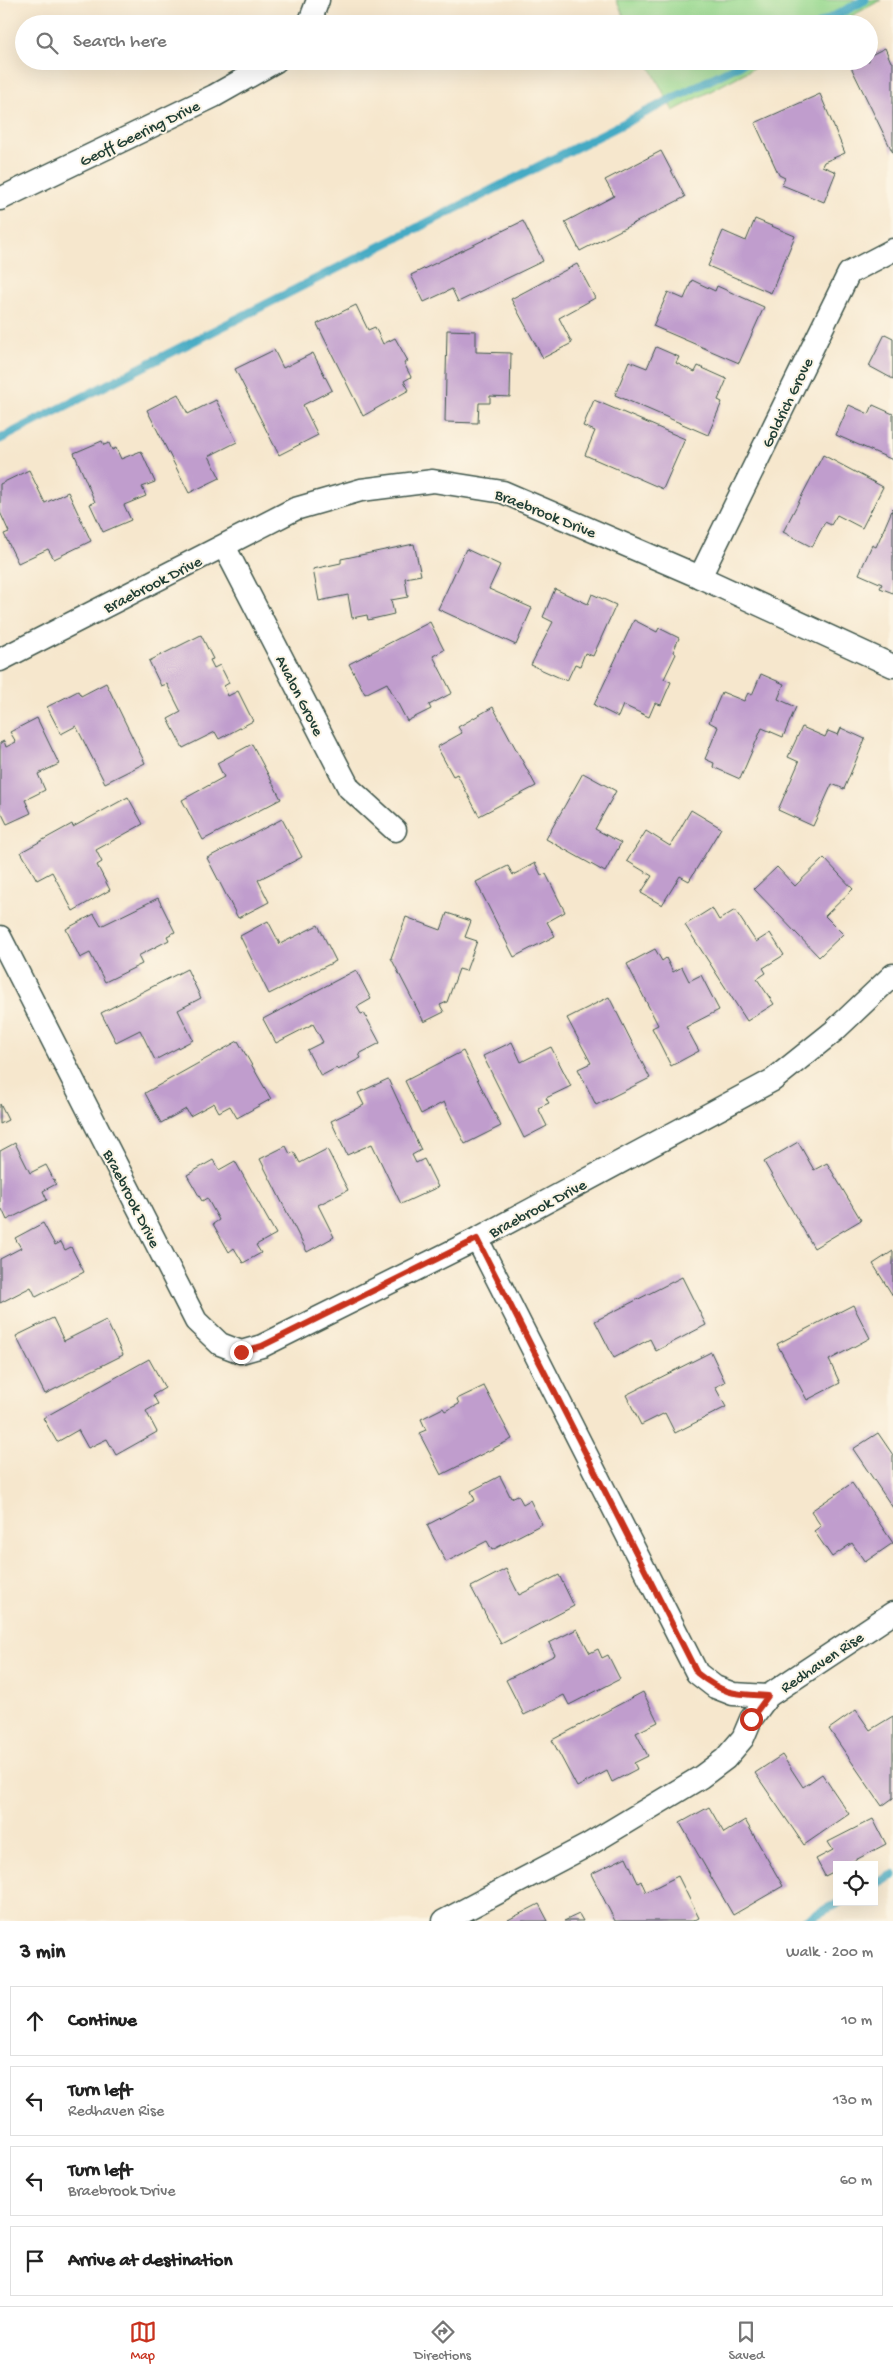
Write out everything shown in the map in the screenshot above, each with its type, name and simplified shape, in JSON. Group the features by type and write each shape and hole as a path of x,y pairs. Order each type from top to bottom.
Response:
{"street":[{"path":"312,15 318,0"},
{"name":"Geoff Geering Drive","path":"0,199 214,96 260,70"},
{"name":"Goldrich Grove","path":"700,577 849,273 893,250"},
{"name":"Braebrook Drive","path":"0,660 295,509 360,490 433,482 503,492 700,577 893,666"},
{"name":"Avalon Grove","path":"224,546 349,788 395,830"},
{"name":"Braebrook Drive","path":"0,937 196,1321 220,1344 241,1352 262,1346 477,1239 773,1080 834,1031 893,975"},
{"name":"Redhaven Rise","path":"477,1239 697,1673 715,1687 733,1694 768,1696 893,1613"},
{"path":"444,1921 588,1845 701,1777 725,1758 743,1738 751,1719 768,1696"}],"green space":[{"path":"616,0 881,0 854,15 624,15"},
{"path":"652,70 750,70 673,111"}],"building":[{"path":"885,48 891,62 893,62 893,153 852,70 878,70 878,52"},
{"path":"820,94 845,153 824,162 822,166 836,172 824,202 782,185 785,178 779,175 755,123"},
{"path":"661,151 685,197 580,251 565,222 614,196 605,180"},
{"path":"755,219 795,236 771,293 708,266 723,231 746,241"},
{"path":"523,221 543,261 458,302 452,289 424,302 411,275"},
{"path":"577,264 595,298 559,318 572,343 543,358 511,299"},
{"path":"692,280 715,291 717,286 764,307 739,363 653,326 668,292 684,299"},
{"path":"356,305 368,330 375,327 383,344 395,338 408,361 404,363 411,377 404,381 409,390 363,416 317,324"},
{"path":"447,330 476,331 476,352 511,353 510,397 490,396 490,403 479,403 478,423 445,422"},
{"path":"885,334 893,338 893,379 869,366"},
{"path":"656,347 679,357 676,363 695,372 698,366 727,379 718,400 722,402 708,435 615,395 629,361 647,368"},
{"path":"274,350 283,368 313,353 332,390 303,405 318,435 279,455 235,369"},
{"path":"178,394 188,414 216,400 237,442 209,456 220,478 189,493 147,410"},
{"path":"594,400 685,439 663,489 585,455 595,431 583,426"},
{"path":"849,405 869,414 873,405 893,414 893,460 836,435"},
{"path":"102,441 104,445 109,443 112,450 116,448 121,459 141,451 155,482 142,487 146,496 124,505 131,520 103,532 90,504 95,502 74,453"},
{"path":"823,455 883,487 862,528 837,515 831,525 825,522 812,547 783,532"},
{"path":"29,470 45,503 68,492 91,541 54,559 48,549 18,563 4,534 9,532 0,512 0,484"},
{"path":"893,508 893,593 880,588 882,584 859,574 872,545 876,547"},
{"path":"414,544 421,575 405,578 408,597 391,600 394,614 368,620 367,615 352,618 348,595 319,601 313,569 341,563 341,559"},
{"path":"466,549 500,565 489,589 532,608 516,645 438,609"},
{"path":"555,589 588,604 592,594 616,605 593,656 585,653 580,666 575,664 567,681 531,665 553,622 543,617"},
{"path":"634,620 657,632 659,628 679,638 673,652 676,654 664,679 671,682 661,705 655,703 649,717 623,705 618,717 594,705"},
{"path":"430,622 444,650 433,656 452,693 429,705 431,709 407,721 387,683 365,694 349,664"},
{"path":"201,635 213,659 210,660 214,668 220,665 229,683 224,686 228,696 238,691 253,721 219,739 215,732 183,748 168,719 181,712 167,684 161,686 149,661"},
{"path":"761,674 784,684 778,699 796,707 783,737 762,728 740,779 713,767 714,763 705,759 718,727 709,722 722,692 744,701 748,693 752,695"},
{"path":"106,683 145,763 105,783 76,726 61,734 47,707 78,691 81,696"},
{"path":"493,707 536,786 479,816 457,774 453,776 437,747 462,733 458,727"},
{"path":"37,718 59,764 38,774 45,790 25,800 31,813 7,824 0,810 0,743 4,741 6,747 16,742 10,732"},
{"path":"802,727 825,737 828,731 838,735 841,728 865,739 844,789 832,784 813,826 778,810 799,762 788,757"},
{"path":"252,744 281,799 203,840 182,800 224,777 217,763"},
{"path":"583,773 616,791 595,829 621,843 605,872 546,839"},
{"path":"128,797 143,824 96,850 102,862 97,865 110,890 73,911 52,872 37,880 21,852 72,824 73,827"},
{"path":"691,810 721,828 689,881 680,876 662,905 641,893 652,876 627,861 646,831 670,846"},
{"path":"282,819 302,857 258,880 269,902 238,918 207,858"},
{"path":"824,858 853,889 825,916 843,934 819,957 754,889 777,867 795,886"},
{"path":"535,863 541,875 546,874 565,912 547,922 555,936 514,957 476,882 508,866 513,875"},
{"path":"158,898 175,932 167,936 169,940 138,956 142,964 105,982 90,953 80,958 66,929 94,914 101,926"},
{"path":"712,908 719,920 735,910 756,942 770,933 784,955 763,968 766,973 757,979 774,1004 747,1021 685,925"},
{"path":"447,913 471,921 465,937 477,941 466,971 459,969 447,1002 440,1005 444,1012 424,1022 391,958 406,917 441,930"},
{"path":"268,921 280,944 318,925 336,961 269,994 240,936"},
{"path":"655,949 662,961 666,958 673,972 682,967 689,981 701,975 719,1010 686,1027 699,1051 671,1066 652,1028 658,1025 627,964"},
{"path":"187,969 201,998 178,1010 193,1040 155,1060 140,1030 116,1042 101,1013"},
{"path":"356,970 371,999 357,1007 361,1014 364,1013 380,1043 359,1054 361,1058 338,1070 336,1068 321,1076 307,1050 323,1042 313,1024 276,1043 263,1019"},
{"path":"609,997 650,1078 596,1105 578,1069 591,1063 567,1018"},
{"path":"238,1041 271,1099 237,1118 230,1106 219,1112 214,1103 190,1116 186,1109 161,1123 145,1093"},
{"path":"512,1042 521,1062 551,1047 571,1086 546,1098 549,1103 538,1108 547,1126 524,1138 483,1056"},
{"path":"463,1051 501,1126 465,1144 444,1102 421,1114 405,1081"},
{"path":"388,1079 421,1150 412,1155 416,1163 424,1159 438,1187 401,1204 372,1144 347,1155 331,1121 364,1105 358,1093"},
{"path":"0,1104 8,1120 0,1124"},
{"path":"798,1142 814,1170 827,1163 861,1220 814,1248 764,1162"},
{"path":"15,1143 30,1173 46,1165 56,1184 43,1191 47,1200 7,1220 2,1209 0,1210 0,1151"},
{"path":"286,1146 290,1154 294,1152 300,1163 327,1149 348,1190 318,1205 334,1237 307,1252 260,1159"},
{"path":"213,1160 219,1170 235,1161 276,1234 256,1245 261,1253 243,1263 234,1248 229,1252 213,1224 219,1220 207,1198 202,1201 187,1175"},
{"path":"43,1223 55,1245 61,1242 65,1250 71,1247 84,1272 36,1297 31,1287 0,1303 0,1259 21,1248 15,1238"},
{"path":"893,1251 893,1296 873,1264"},
{"path":"682,1277 706,1325 656,1351 650,1339 614,1358 595,1321"},
{"path":"853,1305 870,1338 829,1360 840,1383 807,1400 777,1344"},
{"path":"53,1318 64,1341 106,1320 123,1355 45,1394 16,1336"},
{"path":"711,1352 725,1382 715,1387 726,1407 675,1433 665,1413 641,1425 626,1395"},
{"path":"149,1359 165,1388 153,1395 158,1404 146,1411 157,1432 116,1455 107,1439 88,1448 78,1430 57,1442 43,1418"},
{"path":"484,1386 512,1439 441,1475 419,1433 426,1430 421,1419 443,1408 445,1411 459,1404 457,1399"},
{"path":"878,1433 893,1455 893,1508 853,1449"},
{"path":"500,1476 511,1498 518,1495 523,1504 530,1500 542,1524 492,1550 487,1541 446,1562 427,1525 475,1500 471,1491"},
{"path":"852,1483 893,1543 865,1562 852,1543 832,1557 814,1531 821,1526 811,1511"},
{"path":"506,1569 519,1595 559,1575 574,1606 501,1644 471,1587"},
{"path":"577,1629 590,1653 598,1649 602,1658 608,1655 620,1679 569,1705 564,1695 524,1715 506,1680 555,1655 549,1643"},
{"path":"643,1692 658,1722 636,1733 648,1756 634,1763 637,1769 612,1782 607,1771 577,1787 552,1740"},
{"path":"856,1710 870,1730 893,1716 893,1798 882,1806 829,1729"},
{"path":"782,1755 803,1787 822,1774 849,1814 804,1845 755,1773"},
{"path":"709,1807 724,1833 745,1820 783,1886 733,1915 680,1823"},
{"path":"873,1819 886,1844 854,1861 833,1861 833,1872 825,1876 816,1859 833,1850 828,1842"},
{"path":"626,1857 638,1883 641,1881 646,1892 678,1876 699,1918 693,1921 615,1921 591,1874"},
{"path":"539,1904 548,1921 506,1921"},
{"path":"579,1914 583,1921 564,1921"}],"waterway":[{"path":"837,15 865,0"},
{"path":"0,439 729,70"},
{"path":"878,1883 893,1875"},
{"path":"804,1921 833,1906"}],"route":[{"path":"241,1352 262,1346 477,1239 697,1673 715,1687 733,1694 768,1696 751,1719"}]}
